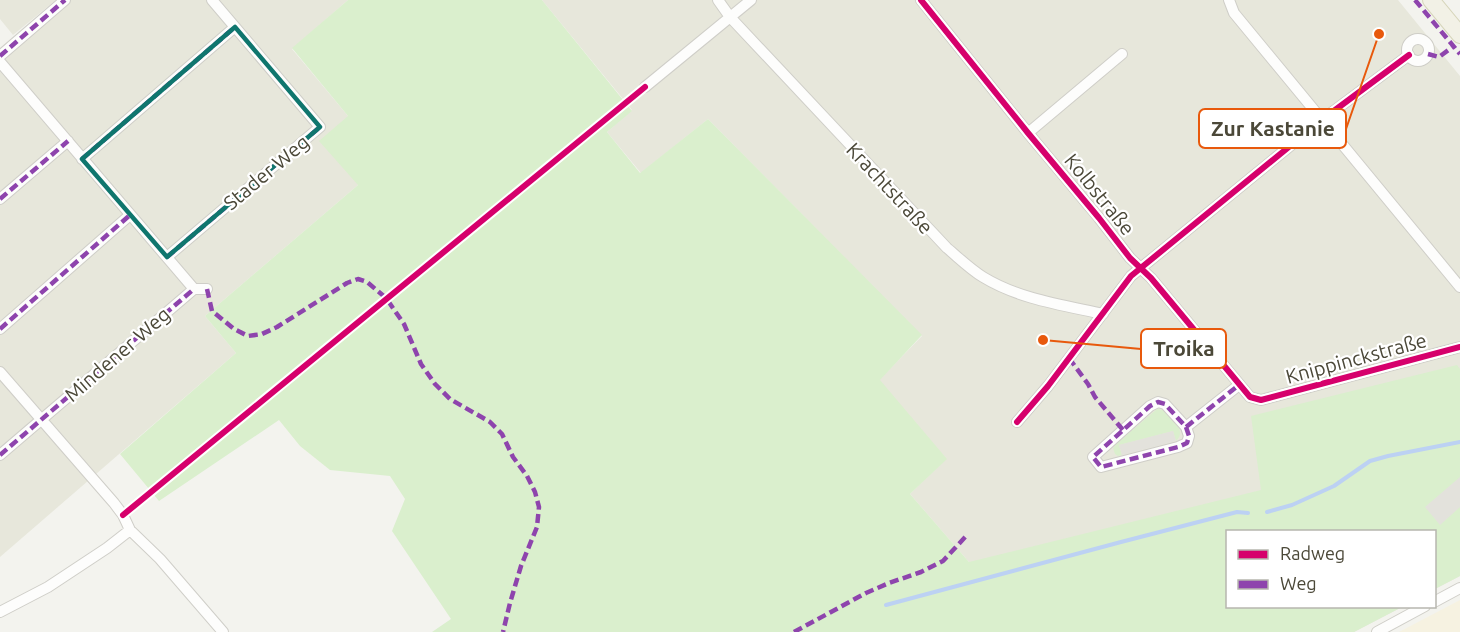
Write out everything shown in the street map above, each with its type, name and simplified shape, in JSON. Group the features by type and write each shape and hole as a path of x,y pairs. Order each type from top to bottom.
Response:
{"main road":[{"path":"1431,0 1460,35"}],"street":[{"path":"0,56 65,0"},
{"name":"Stader Weg","path":"167,257 320,127 212,0"},
{"name":"Krachtstraße","path":"718,0 730,17 947,248 965,264 984,278 1038,300 1103,314"},
{"path":"645,87 751,0"},
{"name":"Kolbstraße","path":"921,0 1130,258 1151,278 1239,386 1250,397 1261,400"},
{"path":"1229,0 1234,13 1460,287"},
{"path":"82,159 235,27"},
{"path":"1028,133 1122,54"},
{"path":"1017,422 1048,386 1131,276 1323,119 1409,55"},
{"path":"0,62 194,289 207,289"},
{"path":"0,199 68,141"},
{"path":"0,329 130,215"},
{"name":"Mindener Weg","path":"0,454 194,289"},
{"name":"Knippinckstraße","path":"1261,400 1460,347"},
{"path":"0,372 114,503 130,530 160,559 223,632"},
{"path":"1186,427 1239,386"},
{"path":"1158,402 1165,404 1186,427 1189,436 1187,443 1178,447 1101,467 1093,457 1150,406 1158,402"},
{"path":"0,612 48,587 130,530"},
{"path":"1436,601 1460,588"},
{"path":"1377,632 1421,608"}],"highlighted area":[{"path":"235,27 320,127 167,257 82,159"}],"shaded area":[{"path":"0,0 56,0 13,35 0,19"},
{"path":"61,0 348,0 292,49 348,116 358,185 205,316 236,353 0,557 0,50"},
{"path":"542,0 1398,0 1460,76 1460,576 1436,588 1436,530 1226,530 1226,608 1400,608 1354,632 969,562 910,494 946,459 879,380 922,336 708,119 641,173 607,132 632,110"},
{"path":"1173,431 1176,441 1122,455 1119,445"},
{"path":"1460,477 1460,507 1440,525 1425,507"},
{"path":"1460,600 1460,632 1399,632"}],"green space":[{"path":"348,0 542,0 632,111 607,132 640,173 708,119 922,335 880,380 947,459 910,494 969,562 1261,490 1251,416 1457,365 1460,369 1460,576 1436,588 1436,530 1226,530 1226,608 1400,608 1354,632 432,632 451,619 392,531 405,499 390,476 330,470 300,446 279,420 159,501 120,454 236,353 205,316 358,185 319,141 348,116 292,48"},
{"path":"1157,409 1164,410 1178,426 1180,434 1176,441 1173,431 1119,445 1122,455 1115,454 1113,448 1115,445"}],"waterway":[{"path":"1267,512 1292,505 1334,486 1370,461 1460,442"},
{"path":"886,605 1237,512 1248,513"}],"marked path":[{"path":"0,56 65,0"},
{"path":"1415,0 1460,54"},
{"path":"82,159 235,27"},
{"path":"1428,54 1439,57 1454,46"},
{"path":"167,257 320,127"},
{"path":"0,199 68,141"},
{"path":"0,329 130,215"},
{"path":"207,289 212,311 234,329 248,336 262,334 277,327 347,283 358,279 367,282 386,298 404,324 421,364 435,384 450,399 490,422 502,434 513,457 535,492 539,507 537,527 521,566 503,632"},
{"path":"0,455 194,289"},
{"path":"1069,358 1095,397 1123,430"},
{"path":"1186,427 1189,436 1187,443 1178,447 1101,467 1093,457 1150,406 1158,402 1165,404 1186,427 1239,385"},
{"path":"794,632 866,593 943,561 968,534"}],"cycle path":[{"path":"921,0 1130,258 1151,278 1250,397 1261,400 1460,347"},
{"path":"1017,422 1048,386 1131,276 1323,119 1409,55"},
{"path":"123,515 645,87"}],"place":[{"name":"Zur Kastanie","path":"1379,34"},
{"name":"Troika","path":"1043,340"}]}
